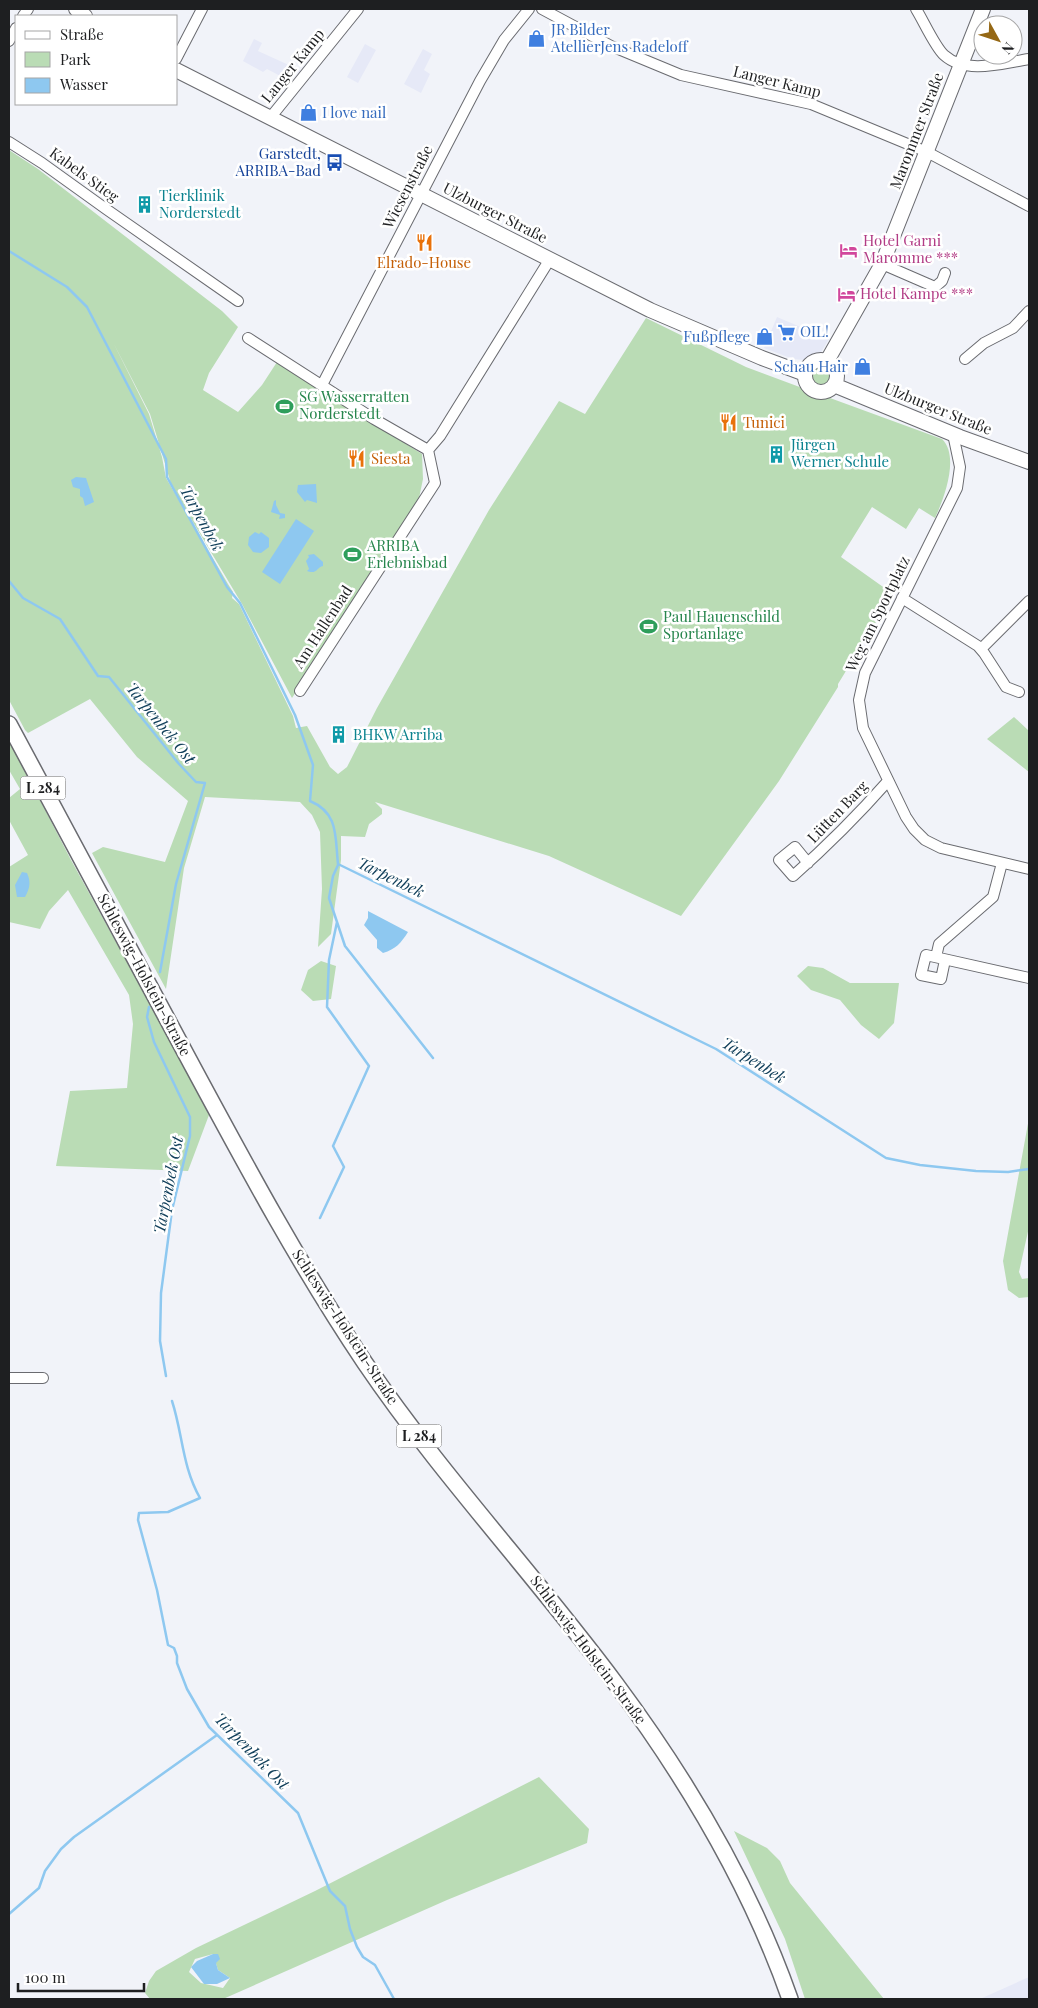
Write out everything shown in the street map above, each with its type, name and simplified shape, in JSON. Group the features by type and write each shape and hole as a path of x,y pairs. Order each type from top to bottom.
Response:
{"main road":[{"name":"Marommer Straße","path":"827,361 882,264 983,9"},
{"name":"Ulzburger Straße","path":"178,71 650,310 754,355 805,374 809,386 816,391 825,392 834,385 953,434 1029,462"},
{"path":"805,374 809,366 814,362 827,361 836,370 837,375 834,385"},
{"name":"Schleswig-Holstein-Straße","path":"9,724 243,1161 314,1282 386,1392 617,1685 662,1750 739,1876 756,1911 790,1999"}],"street":[{"path":"178,55 202,9"},
{"name":"Langer Kamp","path":"270,118 358,9"},
{"name":"Wiesenstraße","path":"322,385 480,81 504,40 529,9"},
{"name":"Langer Kamp","path":"542,9 611,46 681,75 811,104 927,152 1029,206"},
{"path":"916,9 944,54 960,64 971,67 1029,59"},
{"path":"9,41 15,30"},
{"name":"Kabels Stieg","path":"9,142 42,163 238,302"},
{"path":"248,338 428,450 440,436 550,259"},
{"path":"882,264 931,286 939,285 945,273"},
{"path":"965,359 984,343 1013,328 1029,311"},
{"name":"Weg am Sportplatz","path":"953,434 960,467 958,488 865,673 859,700 863,728 910,824 925,840 945,850 1029,869"},
{"name":"Am Hallenbad","path":"300,691 436,483 428,450"},
{"path":"902,598 981,650 1006,687 1019,692"},
{"path":"981,650 1029,601"},
{"name":"Lütten Barg","path":"808,863 840,834 888,781"},
{"path":"1002,863 994,896 940,944 941,958 1029,978"},
{"path":"9,1378 43,1378"}],"shaded area":[{"path":"254,39 262,43 258,51 302,71 286,79 267,69 263,72 243,61"},
{"path":"365,44 376,50 358,83 347,77"},
{"path":"423,49 432,54 424,70 430,74 421,93 404,84"},
{"name":"OIL!","path":"777,317 829,339 820,354 804,360 793,359 764,348"},
{"path":"1029,1977 1029,1999 980,1999"}],"green space":[{"path":"9,150 38,169 222,311 238,327 209,373 203,390 238,412 262,385 277,362 422,454 423,479 418,503 292,698 242,604 172,487 150,414 114,344 149,414 162,457 166,478 233,592 232,598 239,604 293,716 296,728 307,726 330,767 338,774 347,767 377,708 489,510 559,401 585,414 646,318 746,367 805,389 816,398 830,398 942,439 947,446 950,456 949,478 935,518 919,508 906,529 872,507 841,557 893,594 779,781 681,916 549,856 375,802 382,809 382,814 369,824 365,837 341,836 341,860 331,934 318,947 322,889 320,832 312,815 300,802 205,797 184,868 166,989 92,853 103,847 165,862 188,801 137,757 90,699 28,733 9,700"},
{"path":"821,367 828,370 831,377 828,384 821,387 814,384 811,377 814,370"},
{"path":"1014,717 1029,731 1029,772 987,739"},
{"path":"9,740 71,860 201,1097 209,1115 188,1171 56,1166 70,1091 127,1088 133,1024 129,995 68,890 49,911 40,929 9,922 9,867 28,855 9,820 9,798 20,789 9,770"},
{"path":"321,961 336,966 331,999 313,1001 301,990 308,970"},
{"path":"808,966 823,968 850,983 899,983 894,1023 879,1039 861,1025 840,1000 811,990 797,976"},
{"path":"1029,1118 1029,1227 1019,1272 1022,1279 1029,1278 1029,1297 1019,1298 1008,1290 1003,1261"},
{"path":"539,1777 589,1829 587,1843 447,1900 223,1999 150,1999 145,1993 149,1981 156,1971 196,1948 315,1891","holes":["213,1954 218,1970 230,1978 223,1988 201,1983 189,1972 195,1959"]},
{"path":"734,1831 767,1848 780,1861 790,1883 884,1999 805,1999 785,1939"}],"water":[{"path":"76,477 86,478 94,502 85,506 83,498 80,496 80,489 73,487 71,480"},
{"path":"316,484 317,503 307,500 305,502 297,492 298,485"},
{"path":"276,500 280,513 285,514 285,518 279,519 280,515 271,512"},
{"path":"296,519 314,531 280,584 262,572"},
{"path":"255,532 259,534 261,532 269,538 269,547 261,553 253,552 248,545 249,537"},
{"path":"314,554 323,562 323,566 310,572 307,571 309,569 306,561 309,557 308,555"},
{"path":"22,872 27,873 29,888 25,897 17,897 15,885"},
{"path":"368,911 408,932 398,945 383,953 377,948 377,940 364,925 368,918"},
{"path":"213,1954 218,1954 220,1959 216,1963 218,1970 230,1978 217,1984 204,1984 191,1967 197,1961"}],"waterway":[{"name":"Tarpenbek","path":"9,251 67,287 87,307 166,459 167,477 227,587 240,603 295,715 313,765 310,801 319,806 331,819 334,827 338,864 716,1049 886,1158 920,1165 976,1171 1008,1172 1029,1169"},
{"name":"Tarpenbek Ost","path":"9,581 23,598 60,619 98,676 109,677 179,764 196,782 205,783 176,884 160,972"},
{"path":"338,865 333,876 329,898 345,946 433,1058"},
{"path":"320,1218 344,1167 333,1146 369,1066 327,1007 329,960 337,922"},
{"name":"Tarpenbek Ost","path":"149,1007 147,1017 154,1042 190,1117 190,1136 172,1210 161,1293 160,1341 166,1376"},
{"name":"Tarpenbek Ost","path":"172,1401 186,1462 200,1498 168,1512 139,1513 138,1520 157,1590 168,1645 174,1648 177,1663 187,1689 209,1727 298,1813 330,1891 345,1906 350,1929 357,1947 363,1957 375,1965 394,1999"},
{"path":"9,1914 39,1888 45,1871 61,1849 74,1837 217,1735"}],"place":[{"name":"JR Bilder AtellierJens Radeloff","path":"537,39"},
{"name":"I love nail","path":"308,113"},
{"name":"Garstedt, ARRIBA-Bad","path":"335,163"},
{"name":"Tierklinik Norderstedt","path":"145,205"},
{"name":"Elrado-House","path":"424,242"},
{"name":"Hotel Garni Maromme ***","path":"849,250"},
{"name":"Hotel Kampe ***","path":"846,294"},
{"name":"OIL!","path":"786,332"},
{"name":"Fußpflege","path":"764,337"},
{"name":"Schau Hair","path":"862,367"},
{"name":"SG Wasserratten Norderstedt","path":"285,406"},
{"name":"Tunici","path":"729,423"},
{"name":"Jürgen Werner Schule","path":"777,454"},
{"name":"Siesta","path":"357,459"},
{"name":"ARRIBA Erlebnisbad","path":"353,555"},
{"name":"Paul Hauenschild Sportanlage","path":"649,626"},
{"name":"BHKW Arriba","path":"339,735"}]}
